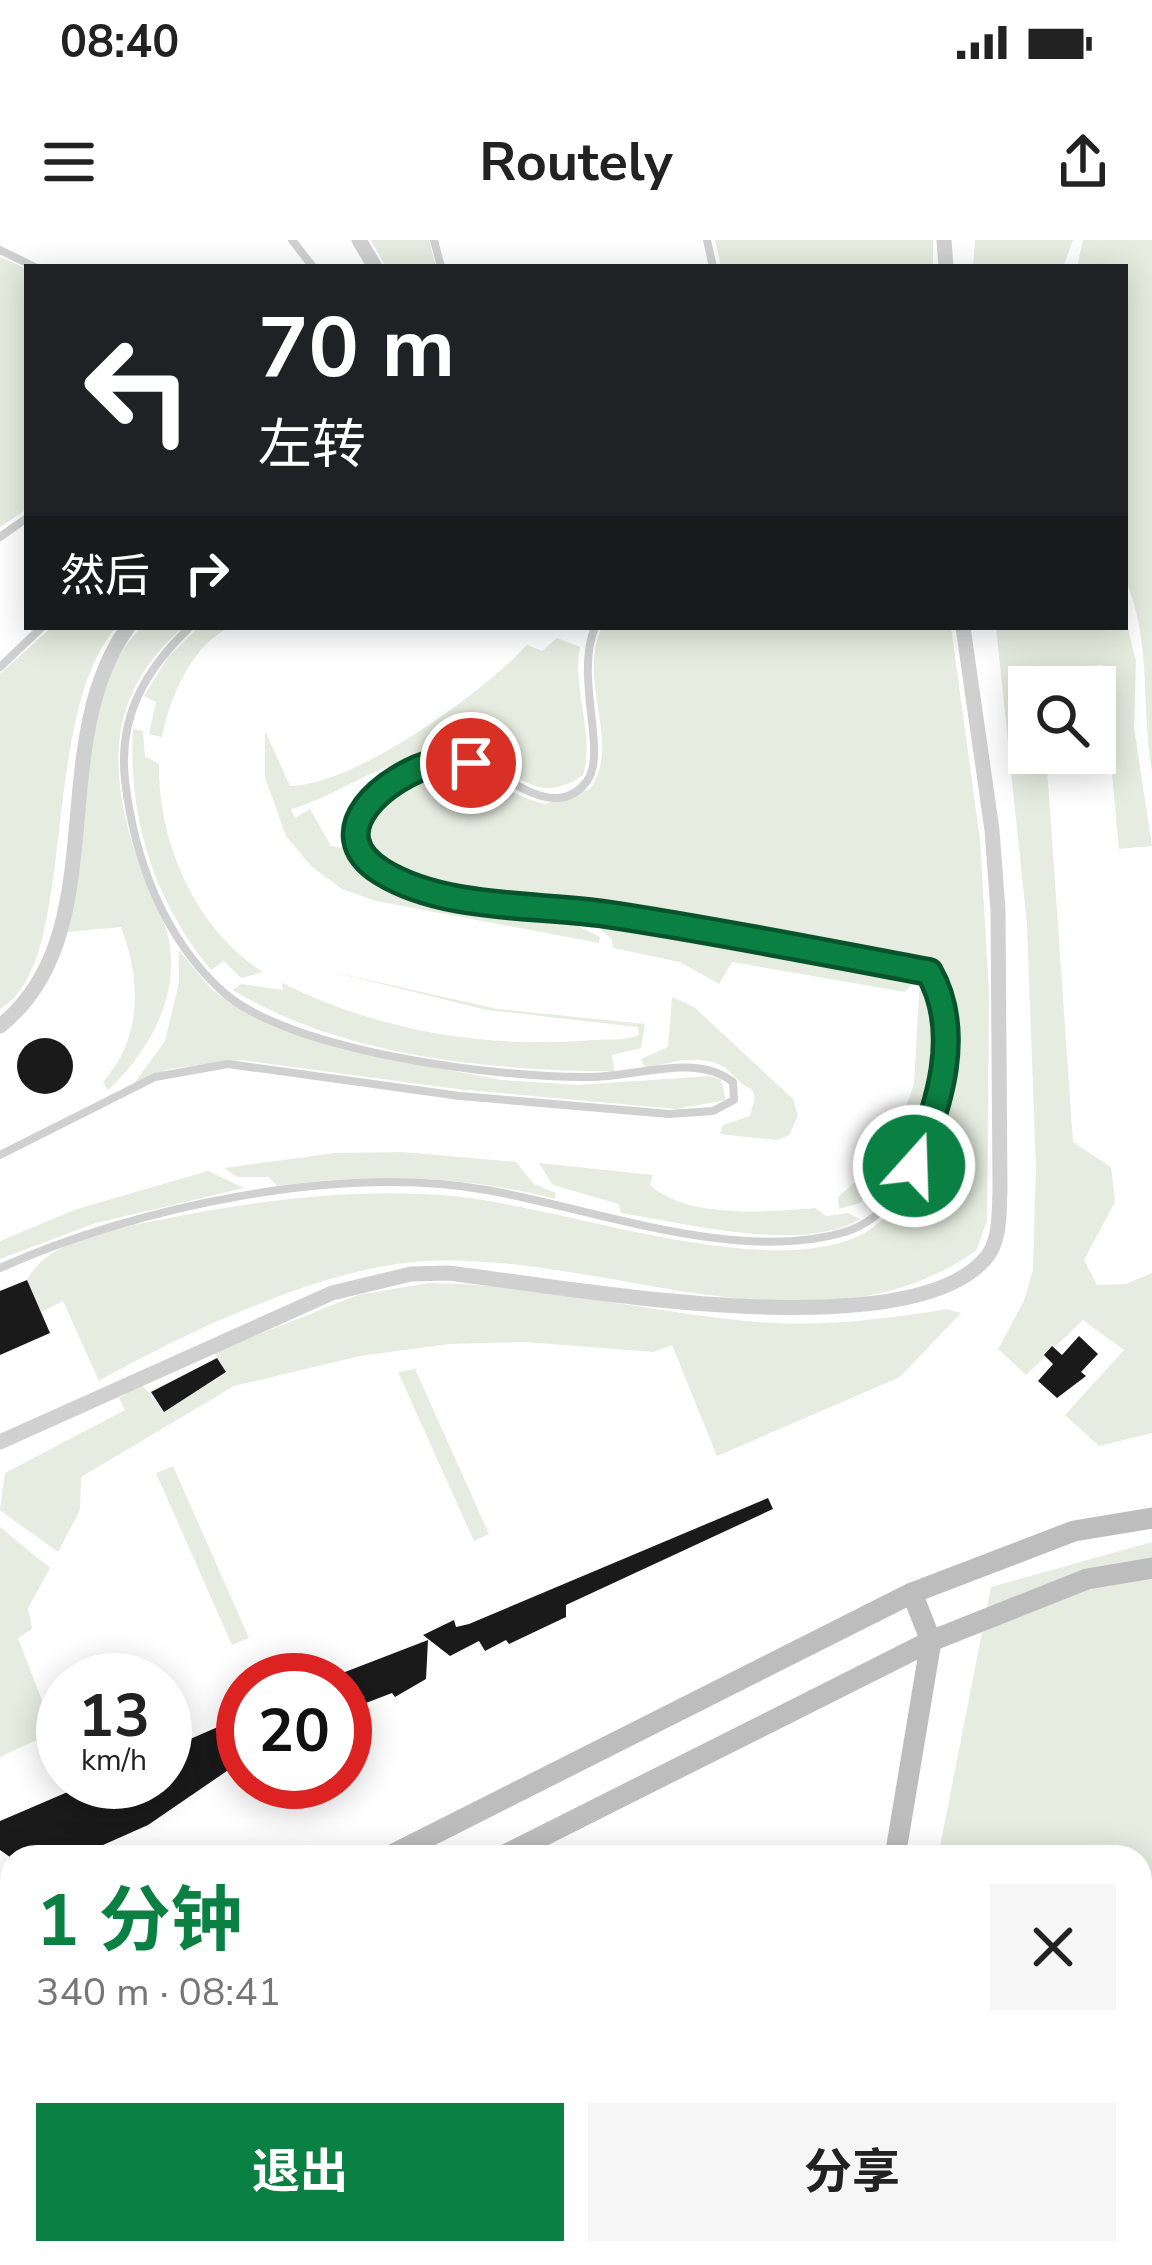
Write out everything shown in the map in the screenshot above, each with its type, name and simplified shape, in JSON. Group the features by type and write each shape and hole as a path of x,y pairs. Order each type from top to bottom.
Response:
{"street":[{"path":"0,1026 35,993 49,971 65,901 90,705 101,670 126,630"},
{"path":"0,1442 332,1293 411,1274 448,1273 769,1312 909,1296 972,1270 988,1258 998,1233 1000,1189 998,910 992,830 963,630"},
{"path":"412,1845 912,1593 1074,1531 1152,1518"},
{"path":"525,1845 931,1641 1087,1580 1152,1568"},
{"path":"897,1845 931,1641 912,1593"}],"lane":[{"path":"292,240 311,264"},
{"path":"0,250 29,264"},
{"path":"0,667 39,630"},
{"path":"0,1155 155,1077 229,1064 460,1096 669,1114 713,1112 734,1100 733,1082 717,1070 567,1078 413,1060 340,1044 224,994 175,934 146,878 130,816 122,751 130,708 163,653 187,630"},
{"path":"0,1268 118,1220 259,1194 352,1187 420,1184 484,1190 650,1225 765,1239 845,1232 889,1202 914,1166 942,1079 946,1037 941,993 929,972 605,914 418,888 384,873 354,843 355,824 369,799 400,777 438,762 471,763 529,793 552,798 574,793 590,778 595,753 584,680 584,652 594,630"}],"shaded area":[{"path":"371,240 429,240 435,264 384,264"},
{"path":"715,240 933,240 933,264 720,264"},
{"path":"975,240 1073,240 1064,264 973,264"},
{"path":"1083,240 1152,240 1152,772 1143,650 1128,588 1128,264 1078,264"},
{"path":"0,257 24,268 24,511 0,527"},
{"path":"1128,629 1136,661 1134,728 1152,846 1119,849 1112,774 1116,774 1116,666 1008,666 1008,742 996,630"},
{"path":"49,630 114,630 92,669 76,720 41,944 25,984 0,1009 0,674"},
{"path":"140,630 180,630 137,684 119,745 124,811 145,881 167,932 170,977 149,1039 108,1090 103,1082 132,1027 135,988 128,947 121,927 67,932 83,770 103,690 120,655"},
{"path":"196,630 226,630 206,644 185,673 162,737 149,734 156,702 144,696 168,657"},
{"path":"601,630 951,630 980,840 989,992 987,1221 976,1251 911,1284 843,1299 773,1301 484,1262 376,1267 252,1307 99,1381 63,1301 41,1312 27,1280 37,1266 65,1246 120,1228 265,1202 415,1194 497,1203 707,1245 807,1249 868,1231 912,1183 931,1142 951,1071 954,1016 947,982 939,969 586,905 429,886 390,872 360,846 362,825 372,807 406,779 427,770 464,771 545,804 590,789 602,752 595,648"},
{"path":"557,638 580,647 586,743 583,775 565,785 535,786 480,757 441,752 396,763 291,809 295,818 310,809 331,846 345,848 360,868 384,883 447,902 573,916 574,924 600,937 599,943 376,901 342,889 311,866 286,836 265,777 265,731 290,786 317,782 382,754 416,733 480,687 527,645 542,651"},
{"path":"133,729 143,731 145,756 159,764 165,823 185,881 218,932 263,972 241,978 224,961 211,970 174,915 140,826"},
{"path":"1011,774 1047,774 1073,1142 1111,1167 1115,1202 1084,1260 1097,1285 1126,1284 1152,1273 1152,1433 1099,1446 1065,1415 1124,1350 1083,1320 1026,1375 998,1349 1024,1301 1033,1270 1036,1167 1027,924"},
{"path":"605,922 908,976 912,984 905,992 732,962 719,984 680,962 613,948 612,939 601,930"},
{"path":"179,950 212,990 237,1007 340,1049 501,1080 578,1085 710,1076 721,1080 726,1100 676,1109 457,1089 241,1060 168,1069 133,1085 165,1041 179,982"},
{"path":"329,971 497,1009 645,1024 641,1048 612,1055 614,1071 467,1063 368,1045 275,1012 233,990 241,984 283,990 282,983 395,1025 473,1039 553,1042 639,1035 638,1027 487,1010"},
{"path":"920,980 928,981 942,1021 941,1066 930,1111 913,1150 903,1147 860,1203 839,1209 838,1197 869,1170 902,1118 914,1084"},
{"path":"672,997 694,1007 793,1099 798,1116 789,1135 777,1140 720,1134 723,1125 750,1116 755,1098 752,1089 722,1066 694,1060 646,1069 641,1059 668,1047"},
{"path":"403,1152 516,1162 534,1184 556,1193 555,1199 486,1185 417,1179 277,1186 269,1177 237,1177 224,1168 335,1153"},
{"path":"539,1163 653,1175 650,1185 666,1196 706,1208 815,1208 826,1216 848,1213 860,1219 835,1229 776,1235 677,1223 621,1213 619,1204 553,1185"},
{"path":"208,1171 244,1188 96,1223 0,1259 0,1241 77,1209"},
{"path":"429,1283 509,1288 772,1323 847,1322 947,1309 961,1313 900,1377 717,1456 672,1345 654,1352 524,1342 449,1344 360,1356 234,1386 81,1477 80,1510 58,1552 0,1510 5,1473 125,1410 119,1398 141,1384 164,1411 226,1373 214,1352 358,1295"},
{"path":"415,1369 489,1534 474,1541 398,1372"},
{"path":"173,1466 249,1638 232,1645 156,1473"},
{"path":"0,1527 50,1568 28,1608 32,1629 18,1638 36,1685 36,1740 0,1757"},
{"path":"1152,1542 1152,1845 940,1845 991,1587"}],"building":[{"path":"45,1038 64,1047 73,1066 64,1085 45,1094 26,1085 17,1066 26,1047"},
{"path":"27,1280 50,1333 0,1355 0,1291"},
{"path":"1079,1336 1098,1354 1081,1372 1086,1376 1057,1398 1038,1381 1053,1364 1044,1355 1052,1346 1062,1355"},
{"path":"217,1358 226,1372 164,1412 151,1392"},
{"path":"768,1498 773,1509 566,1605 566,1617 509,1644 506,1640 485,1651 479,1641 450,1656 423,1635 454,1620 456,1627 469,1624"},
{"path":"428,1640 426,1679 395,1697 392,1693 372,1701 372,1662"},
{"path":"216,1728 216,1778 192,1795 192,1738"},
{"path":"36,1806 171,1809 103,1845 0,1845 0,1821"}],"route":[{"path":"471,763 438,762 400,777 369,799 355,824 354,843 364,859 418,888 605,914 929,972 941,993 946,1037 931,1126 914,1166"}]}
